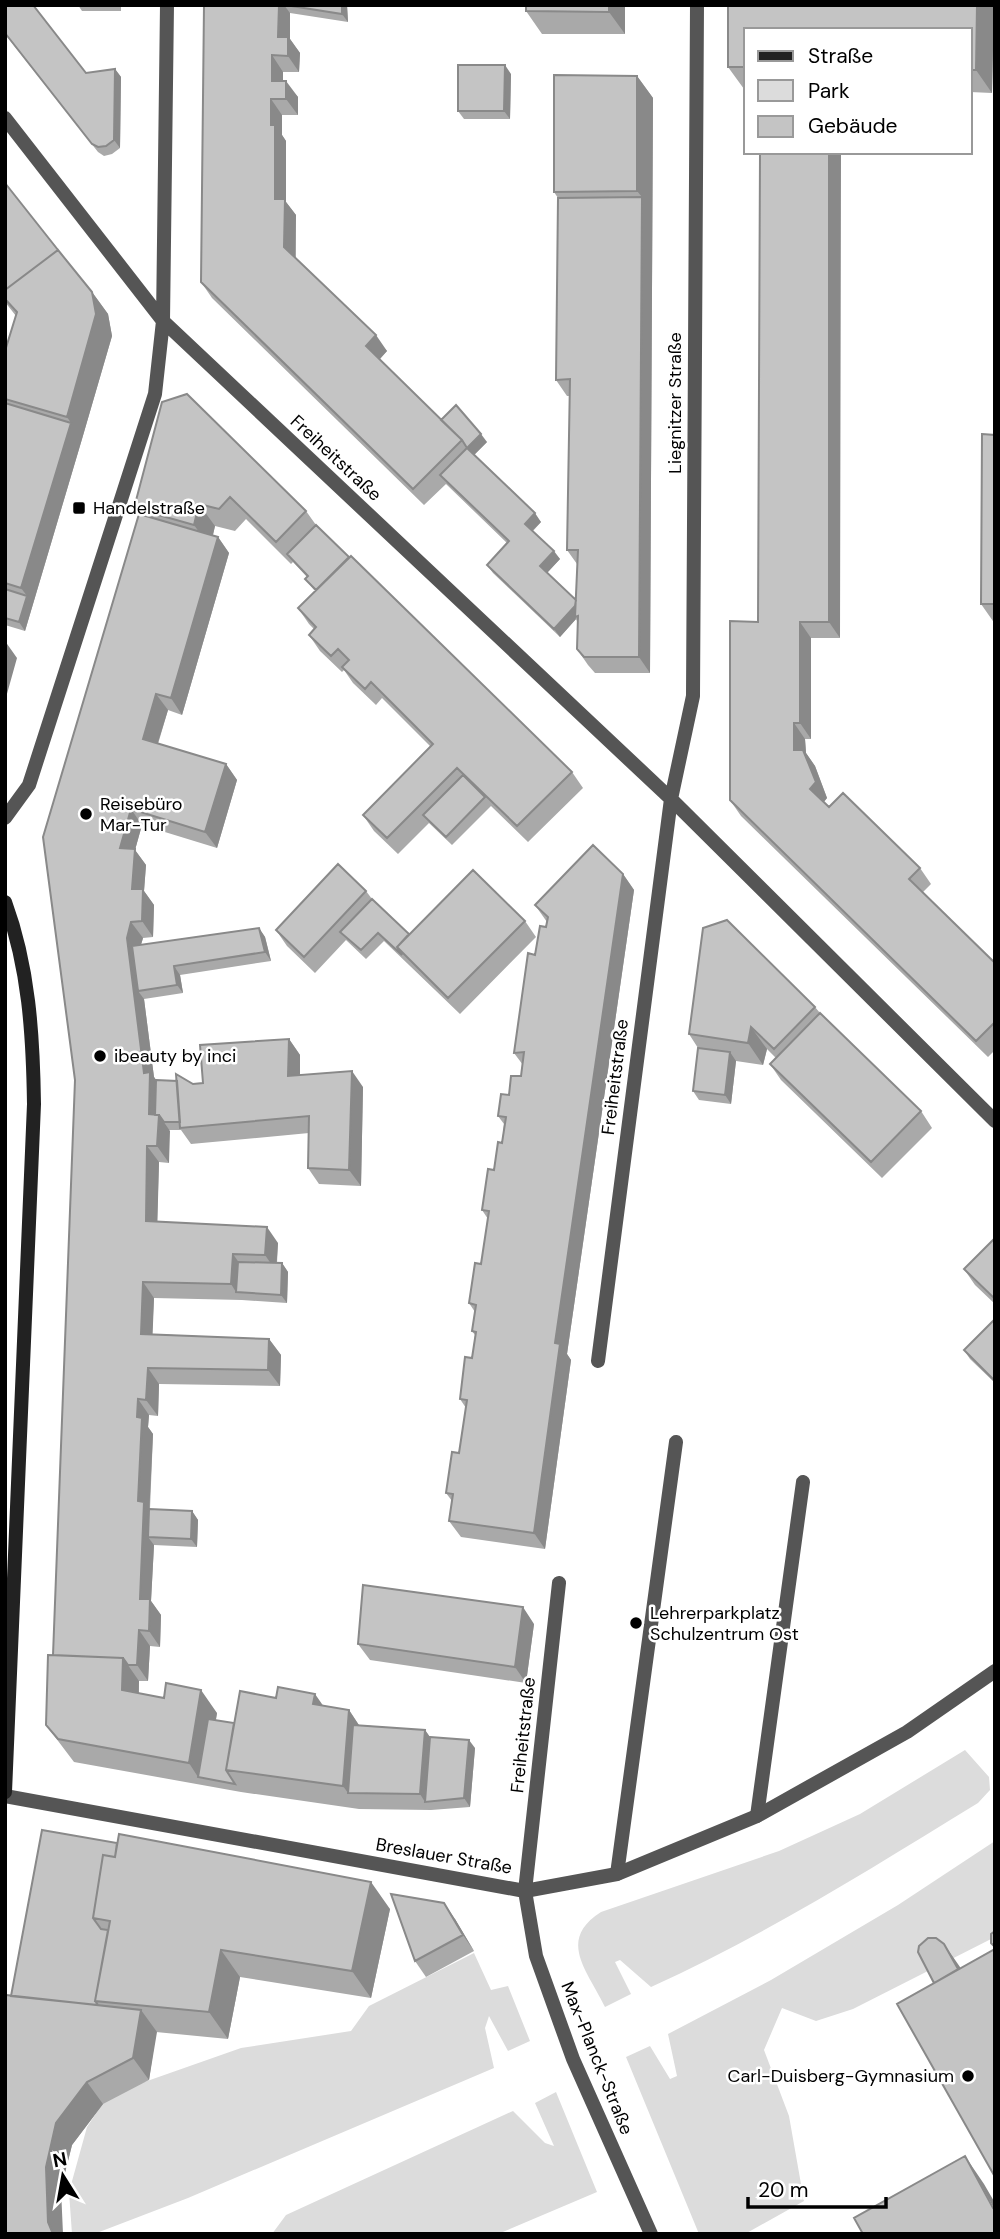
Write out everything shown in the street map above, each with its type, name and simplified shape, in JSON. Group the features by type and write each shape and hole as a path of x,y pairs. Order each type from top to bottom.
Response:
{"street":[{"path":"5,818 29,785 48,732 155,394 163,321 167,5"},
{"name":"Liegnitzer Straße","path":"671,799 692,696 697,5"},
{"name":"Freiheitstraße","path":"5,118 163,321 671,799 995,1121"},
{"name":"Freiheitstraße","path":"598,1361 671,799"},
{"path":"5,902 16,932 26,982 33,1042 34,1104 5,1794"},
{"path":"617,1874 677,1442"},
{"path":"757,1815 803,1482"},
{"name":"Freiheitstraße","path":"525,1891 559,1583"},
{"name":"Breslauer Straße","path":"5,1794 525,1891 617,1874 757,1815 907,1732 995,1671"},
{"name":"Max-Planck-Straße","path":"525,1891 536,1956 573,2059 651,2234"}],"green space":[{"path":"965,1750 989,1777 990,1790 978,1803 776,1924 651,1987 620,1960 615,1962 631,1994 605,2007 584,1968 578,1945 581,1933 601,1912 779,1851 860,1814"},
{"path":"995,1841 995,1937 853,2009 816,2021 782,2008 764,2050 789,2116 804,2201 745,2234 699,2234 626,2057 650,2046 670,2079 677,2076 668,2034 771,1980 898,1905"},
{"path":"474,1953 491,1990 508,1986 530,2041 508,2051 489,2016 485,2028 494,2068 188,2198 94,2234 72,2234 69,2192 87,2127 103,2103 133,2086 241,2048 351,2031 369,2006"},
{"path":"556,2092 597,2192 498,2234 272,2234 286,2215 513,2111 545,2143 554,2146 535,2103"}],"building":[{"path":"5,5 33,5 86,73 115,69 114,140 106,146 98,147 92,144 5,33"},
{"path":"204,5 279,5 278,37 288,37 288,56 272,55 272,81 286,81 286,99 271,99 271,125 275,125 275,199 285,199 284,247 376,335 366,346 462,440 413,489 201,282"},
{"path":"285,5 342,5 342,14"},
{"path":"526,5 609,5 609,12 526,11"},
{"path":"728,5 977,5 976,70 972,70 972,28 744,28 744,67 728,67"},
{"path":"458,65 505,65 504,111 458,111"},
{"path":"554,75 637,76 637,191 554,192"},
{"path":"760,154 829,154 829,622 800,622 800,723 794,723 794,750 803,750 816,782 810,789 829,807 843,793 920,868 909,879 995,963 995,1022 976,1041 730,800 730,621 758,622"},
{"path":"5,183 58,250 5,290"},
{"path":"642,197 639,657 584,657 577,649 578,616 575,617 578,550 567,550 570,379 556,380 558,198"},
{"path":"58,250 92,292 96,314 67,417 5,399 5,351 17,312 5,299 5,290"},
{"path":"187,394 306,511 276,542 230,497 219,509 199,504 194,525 134,508 162,402"},
{"path":"5,403 71,423 21,588 5,583"},
{"path":"456,405 481,434 467,448 441,420"},
{"path":"982,434 995,435 995,604 981,604"},
{"path":"467,448 535,513 525,524 554,551 540,566 576,600 575,606 554,629 487,565 509,541 440,475"},
{"path":"139,514 218,537 171,698 156,694 143,739 226,764 205,832 131,809 120,848 135,849 132,889 143,889 142,921 131,922 127,938 144,1073 150,1072 149,1114 159,1115 157,1146 147,1146 146,1221 267,1227 265,1255 233,1254 231,1284 143,1282 141,1334 269,1339 268,1370 148,1368 146,1400 138,1399 137,1417 142,1418 138,1501 144,1502 140,1599 150,1599 149,1631 139,1630 137,1665 128,1665 123,1658 53,1655 75,1080 43,837"},
{"path":"316,525 349,557 316,590 305,579 308,576 287,554"},
{"path":"351,556 572,772 517,826 457,768 387,838 363,815 433,744 371,682 365,689 342,667 349,660 338,649 331,656 309,635 316,627 298,608"},
{"path":"5,589 27,596 19,622 5,618"},
{"path":"463,775 485,797 446,837 423,815"},
{"path":"593,845 623,874 555,1343 560,1344 534,1533 449,1521 453,1494 446,1493 452,1452 459,1453 467,1400 460,1399 465,1357 472,1358 476,1332 472,1331 476,1305 469,1303 475,1263 481,1264 489,1211 482,1210 488,1169 494,1170 498,1142 502,1143 506,1117 498,1116 501,1094 509,1095 511,1076 521,1076 524,1052 514,1053 528,953 535,955 540,926 546,927 548,917 535,905"},
{"path":"338,864 366,891 304,957 276,930"},
{"path":"473,870 525,921 448,998 397,947"},
{"path":"372,899 409,934 397,947 402,955 378,933 361,950 340,932"},
{"path":"727,920 815,1007 774,1049 751,1027 748,1043 689,1034 703,928"},
{"path":"259,928 265,952 174,966 177,985 138,991 132,946"},
{"path":"820,1013 921,1111 871,1162 770,1064"},
{"path":"289,1039 288,1076 352,1071 349,1170 308,1168 309,1116 180,1128 176,1074 193,1084 203,1083 200,1045"},
{"path":"698,1048 730,1052 725,1095 693,1091"},
{"path":"156,1080 177,1081 180,1122 164,1122 159,1115 155,1115"},
{"path":"995,1238 995,1299 964,1269"},
{"path":"238,1262 282,1263 281,1295 236,1292"},
{"path":"995,1319 995,1379 994,1380 964,1350"},
{"path":"149,1509 192,1511 191,1539 148,1537"},
{"path":"363,1585 523,1607 515,1667 358,1644"},
{"path":"48,1655 123,1658 122,1690 164,1698 166,1683 201,1690 189,1763 58,1739 46,1725"},
{"path":"278,1687 315,1694 313,1704 349,1710 343,1786 226,1770 240,1691 276,1698"},
{"path":"208,1719 234,1723 226,1770 235,1784 198,1777"},
{"path":"353,1725 425,1730 420,1794 348,1793"},
{"path":"430,1737 469,1740 464,1798 425,1802"},
{"path":"42,1830 117,1843 115,1857 103,1855 93,1918 101,1929 108,1930 95,2001 98,2005 11,1996"},
{"path":"119,1834 371,1882 352,1971 221,1950 209,2012 95,2001 110,1921 93,1918 103,1855 115,1857"},
{"path":"391,1894 444,1903 463,1935 415,1961"},
{"path":"995,1931 995,1947 991,1943 991,1934"},
{"path":"928,1938 936,1938 944,1944 958,1969 934,1983 918,1952 919,1946"},
{"name":"Carl-Duisberg-Gymnasium","path":"995,1949 995,2177 897,2004"},
{"path":"6,1995 141,2010 133,2058 87,2082 56,2123 46,2167 48,2222 53,2234 5,2234"},
{"path":"965,2156 993,2208 995,2207 995,2234 863,2234 854,2218"}],"place":[{"name":"Handelstraße","path":"79,508"},
{"name":"Reisebüro Mar-Tur","path":"86,814"},
{"name":"ibeauty by inci","path":"100,1056"},
{"name":"Lehrerparkplatz Schulzentrum Ost","path":"636,1623"},
{"name":"Carl-Duisberg-Gymnasium","path":"968,2076"}]}
